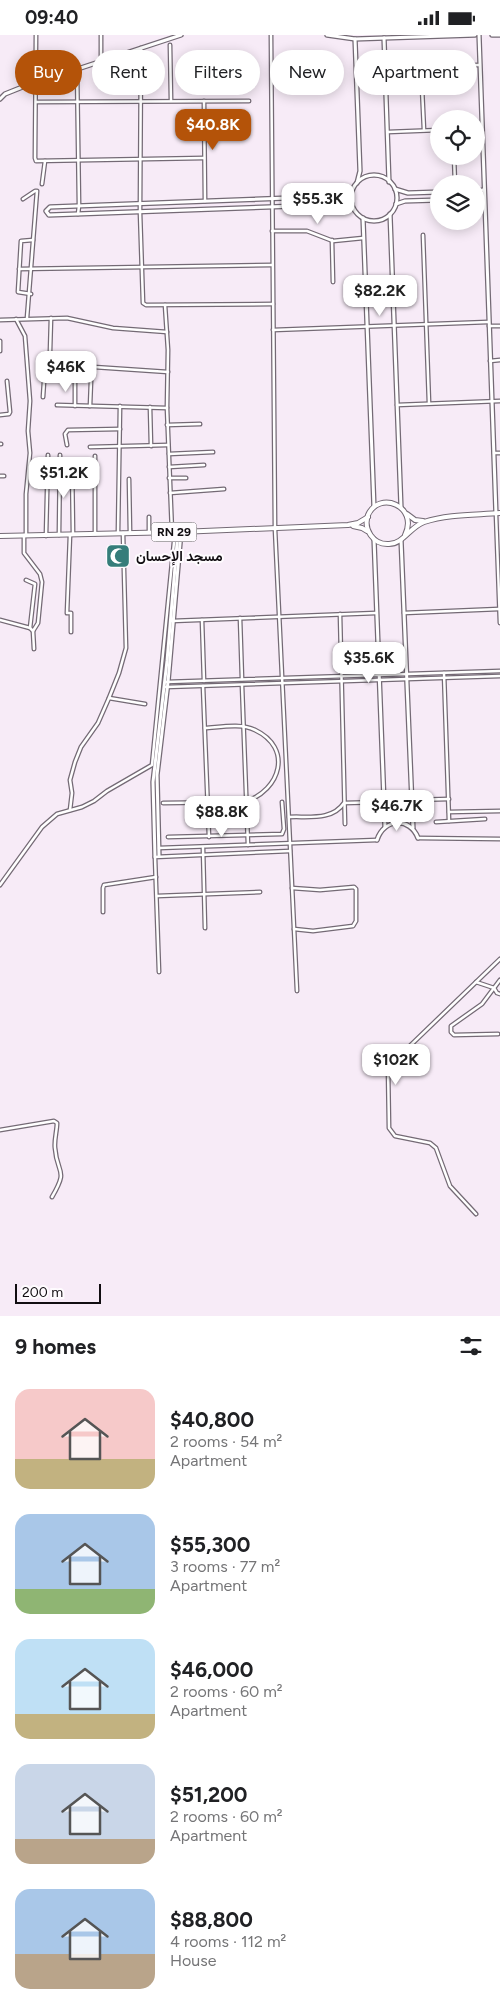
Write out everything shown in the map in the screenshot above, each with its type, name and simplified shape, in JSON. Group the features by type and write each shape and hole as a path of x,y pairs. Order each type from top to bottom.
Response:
{"main road":[{"path":"369,533 366,522 368,517 374,507 387,502 401,507 415,520 428,521"},
{"path":"405,512 409,523 405,535"},
{"path":"374,539 387,544 401,540 415,526 428,521 449,517 498,513"},
{"name":"RN 29","path":"0,537 275,529 348,525 358,523 368,517"},
{"name":"RN 29","path":"348,525 359,527 369,533 374,539"}],"street":[{"path":"36,35 36,50"},
{"path":"101,35 101,50"},
{"path":"132,50 181,35"},
{"path":"271,35 275,529 297,991"},
{"path":"327,35 355,39 474,35"},
{"path":"478,35 480,110"},
{"path":"492,35 500,35"},
{"path":"384,38 384,50"},
{"path":"355,39 360,171 357,183 351,194 352,204 356,212 363,218 374,221 390,214 396,203 394,189 390,182 385,95"},
{"path":"170,45 170,101"},
{"path":"141,47 140,212 143,303 146,305 273,303"},
{"path":"0,99 5,94 15,90"},
{"path":"36,95 36,161 204,158"},
{"path":"77,95 78,214"},
{"path":"422,95 424,130"},
{"path":"204,101 205,201"},
{"path":"36,102 249,101"},
{"path":"387,132 430,130"},
{"path":"42,184 45,161"},
{"path":"357,183 373,176 379,176 390,182"},
{"path":"394,189 408,193 430,192"},
{"path":"23,199 37,191 28,318"},
{"path":"351,194 273,199 50,207 46,211 49,215 352,204"},
{"path":"396,203 430,200"},
{"path":"390,214 401,507"},
{"path":"363,218 374,507"},
{"path":"484,230 498,513 500,623"},
{"path":"272,231 307,231 332,240 363,238"},
{"path":"422,235 429,403"},
{"path":"31,294 18,293 22,241 33,240"},
{"path":"332,240 333,282"},
{"path":"19,269 272,265"},
{"path":"159,972 156,877 156,779 172,621 177,532 169,479 165,305"},
{"path":"0,320 51,318 80,320 113,327 167,332"},
{"path":"43,397 44,382 54,372 50,352 51,318"},
{"path":"16,319 25,336 30,401 28,431 30,453 26,493 24,553 40,574 42,582 38,623 33,631 34,649"},
{"path":"273,329 426,324 488,324 500,326"},
{"path":"0,341 0,351"},
{"path":"490,361 500,360"},
{"path":"94,367 168,372"},
{"path":"75,380 75,406"},
{"path":"0,415 9,414 10,412 7,381"},
{"path":"90,406 91,381"},
{"path":"397,405 500,401"},
{"path":"57,405 167,408"},
{"path":"70,810 72,793 70,780 75,762 81,747 98,723 109,699 126,648 120,533 120,406"},
{"path":"150,407 152,446"},
{"path":"167,425 200,424"},
{"path":"67,445 64,433 68,430 120,429"},
{"path":"90,447 168,445"},
{"path":"494,448 500,448"},
{"path":"169,453 213,452"},
{"path":"494,453 500,453"},
{"path":"46,536 48,455"},
{"path":"59,535 60,455"},
{"path":"95,456 95,534"},
{"path":"71,632 71,613 67,613 72,463"},
{"path":"169,467 204,465"},
{"path":"169,479 186,478"},
{"path":"129,479 130,533"},
{"path":"170,493 224,489"},
{"path":"149,517 150,532"},
{"path":"0,885 42,827 57,814 82,807 94,801 107,791 152,765 177,532"},
{"path":"374,539 385,827"},
{"path":"401,540 413,829 418,838 500,839"},
{"path":"26,580 35,585 30,628"},
{"path":"404,613 499,609"},
{"path":"172,621 376,613"},
{"path":"340,614 342,676 340,700 345,824"},
{"path":"240,618 248,845"},
{"path":"0,620 30,628 33,631"},
{"path":"202,620 209,837"},
{"path":"166,682 500,671"},
{"path":"444,673 449,821"},
{"path":"166,687 500,676"},
{"path":"109,699 145,704"},
{"path":"163,803 246,801 257,798 272,783 278,766 275,748 269,740 254,729 244,726 205,727"},
{"path":"411,800 449,799"},
{"path":"344,803 384,802"},
{"path":"168,837 282,834 284,829 282,803"},
{"path":"289,817 328,815 338,811 344,803"},
{"path":"449,812 500,811"},
{"path":"436,823 485,819"},
{"path":"157,849 377,840 389,824 400,823 413,829"},
{"path":"203,848 205,928"},
{"path":"157,856 290,851"},
{"path":"103,912 102,888 104,885 156,877"},
{"path":"292,888 320,890 354,887 356,889 356,921 354,926 314,931 294,929"},
{"path":"157,896 260,892"},
{"path":"476,1214 450,1186 436,1149 430,1143 394,1136 391,1133 389,1128 388,1067 500,959"},
{"path":"476,982 494,988 497,993 500,993"},
{"path":"498,1034 454,1035 451,1032 453,1023 482,1004 500,982"},
{"path":"0,1130 46,1122 54,1121 56,1123 55,1150 62,1174 62,1181 52,1197"}],"place":[{"name":"مسجد الإحسان","path":"118,556"}]}
